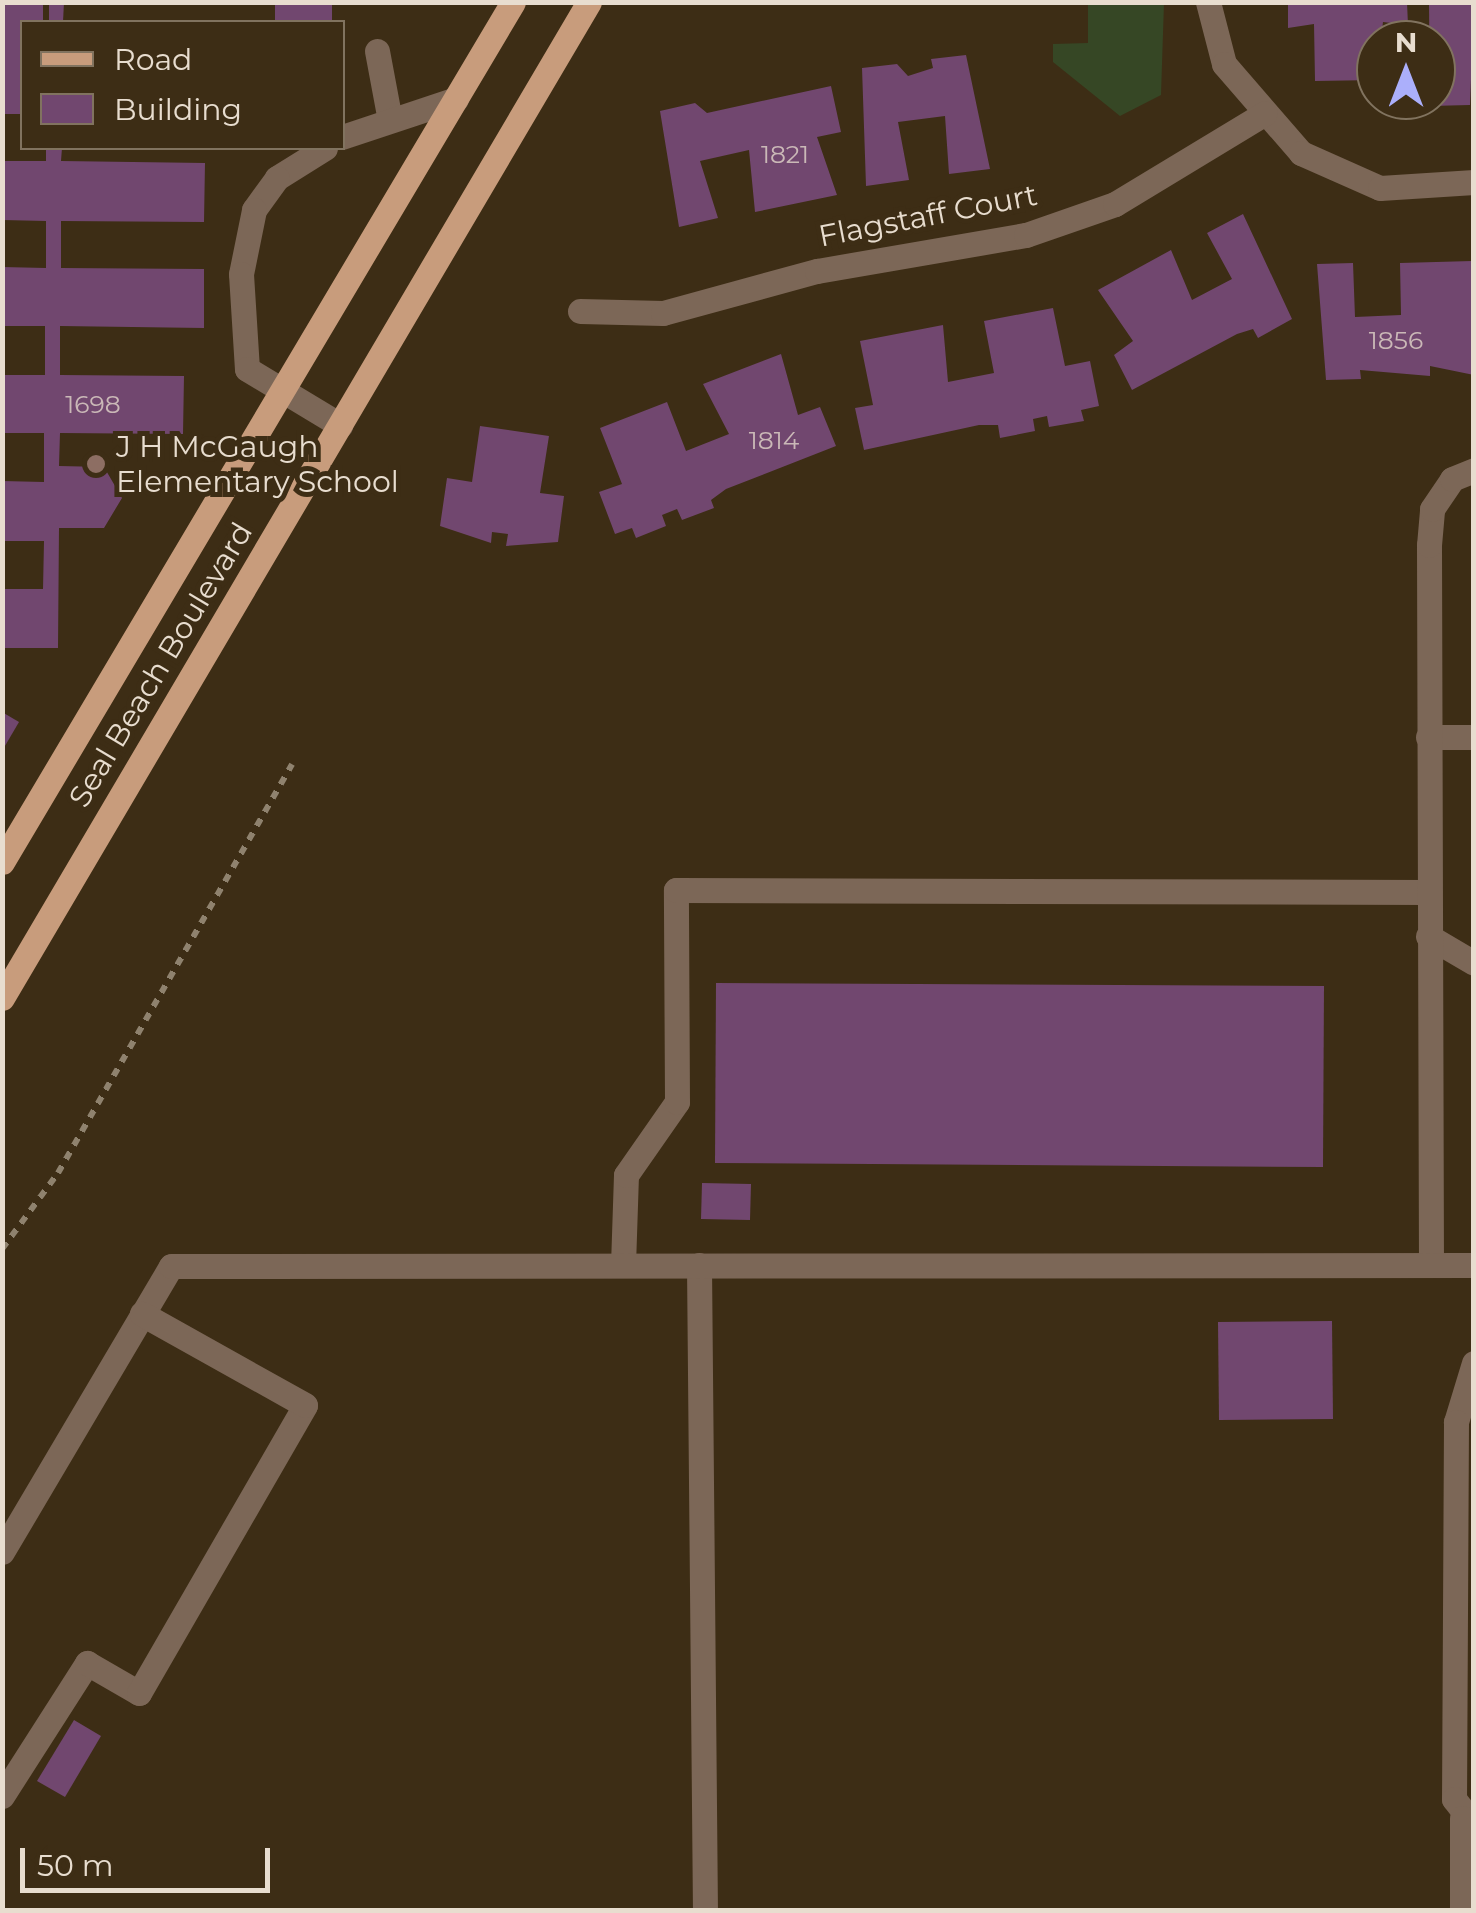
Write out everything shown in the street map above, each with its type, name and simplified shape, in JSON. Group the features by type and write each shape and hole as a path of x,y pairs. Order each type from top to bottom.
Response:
{"main road":[{"name":"Seal Beach Boulevard","path":"2,862 513,2"},
{"name":"Seal Beach Boulevard","path":"2,998 589,2"}],"street":[{"path":"1208,2 1224,64 1301,152 1341,177 1380,188 1474,182"},
{"path":"378,51 388,116"},
{"path":"345,135 388,116 456,99"},
{"name":"Flagstaff Court","path":"580,311 664,313 817,270 1026,234 1114,204 1265,113"},
{"path":"322,150 277,178 245,240 247,368 340,425"},
{"path":"1432,1265 1428,738 1432,509 1452,479 1474,470"},
{"path":"1428,738 1474,738"},
{"path":"623,1265 626,1175 677,1102 676,890 1428,892"},
{"path":"1428,936 1474,963"},
{"path":"699,1265 705,1910"},
{"path":"2,1552 171,1266 1474,1265"},
{"path":"2,1796 87,1664 139,1693 305,1405 142,1314"},
{"path":"1462,1910 1468,1822 1455,1456 1474,1363"}],"path":[{"path":"2,1248 58,1173 292,764"}],"green space":[{"path":"1088,3 1164,3 1161,95 1120,116 1053,62 1053,44 1088,43"}],"building":[{"path":"2,2 43,2 43,20 20,20 20,114 2,114"},
{"path":"49,2 64,2 63,20 49,20"},
{"path":"275,2 332,2 332,20 275,20"},
{"path":"1288,2 1407,2 1408,20 1356,20 1356,80 1315,81 1314,24 1288,28"},
{"path":"1474,2 1470,105 1456,105 1456,20 1429,20 1429,4"},
{"path":"966,55 990,169 949,174 945,116 898,122 909,180 866,186 862,68 897,64 908,76 933,68 931,59"},
{"path":"831,86 841,132 817,137 837,195 755,212 749,150 700,161 718,218 679,227 660,111 695,103 707,113"},
{"path":"46,150 62,150 61,161 205,163 204,222 61,221 61,268 204,269 204,328 60,326 60,375 184,376 183,434 60,433 59,466 104,467 122,498 104,528 59,528 58,648 2,648 2,589 43,589 44,541 2,541 2,481 44,482 44,433 2,433 2,375 45,375 45,326 2,326 2,267 46,268 46,221 2,220 2,161 46,161"},
{"path":"1243,214 1292,319 1258,338 1253,329 1237,334 1132,390 1114,355 1133,341 1098,290 1171,250 1192,300 1232,279 1207,233"},
{"path":"1472,261 1474,375 1430,366 1430,376 1360,370 1361,379 1326,380 1317,264 1353,263 1355,317 1401,315 1400,263"},
{"path":"1053,308 1065,366 1090,361 1099,406 1081,410 1084,421 1049,427 1047,416 1033,419 1035,431 1000,438 998,425 979,425 864,450 855,408 873,405 860,341 943,325 948,382 994,373 984,321"},
{"path":"781,354 798,415 820,407 836,446 726,489 711,500 714,508 682,520 677,509 662,515 666,526 636,538 632,528 615,534 599,492 622,484 600,428 667,402 686,451 729,434 703,384"},
{"path":"480,426 549,436 540,493 564,496 558,542 506,546 508,534 492,532 491,543 440,526 447,478 472,482"},
{"path":"2,712 19,722 2,751"},
{"path":"716,983 1324,986 1323,1167 715,1163"},
{"path":"702,1183 751,1184 750,1220 701,1219"},
{"path":"1332,1321 1333,1419 1219,1420 1218,1322"},
{"path":"74,1720 101,1736 65,1797 37,1781"}],"place":[{"name":"J H McGaugh Elementary School","path":"96,464"}]}
